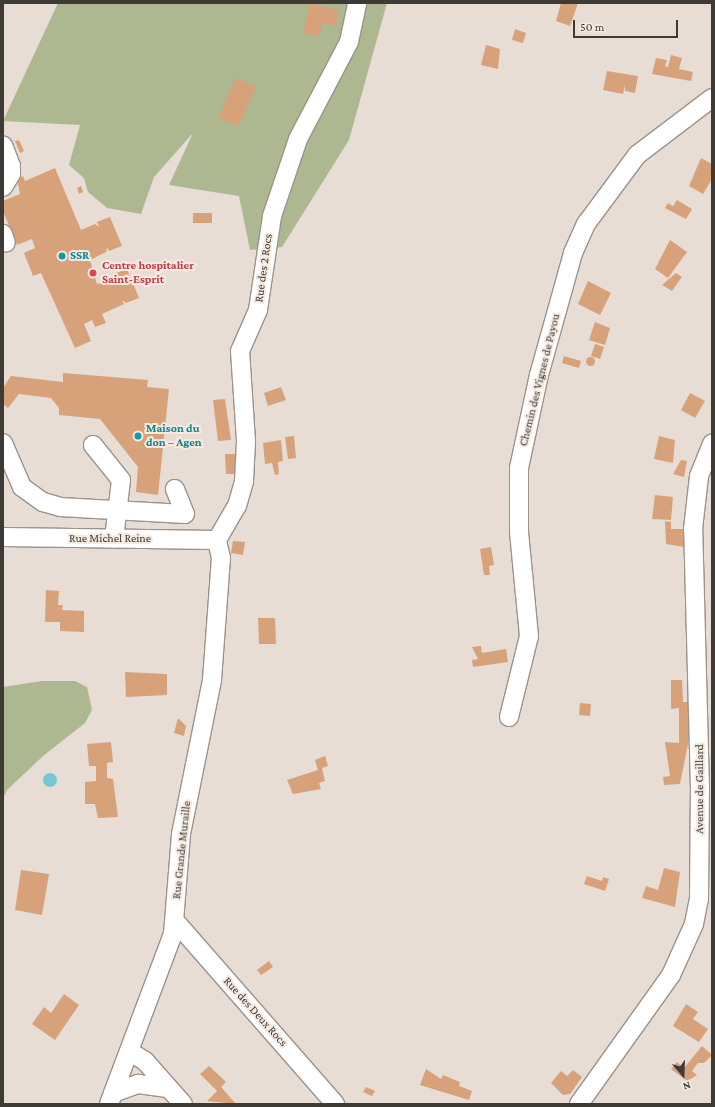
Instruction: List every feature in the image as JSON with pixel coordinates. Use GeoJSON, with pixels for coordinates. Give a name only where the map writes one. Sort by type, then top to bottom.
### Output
{"type":"FeatureCollection","features":[{"type":"Feature","properties":{"kind":"street","name":"Rue des 2 Rocs"},"geometry":{"type":"LineString","coordinates":[[217,540],[237,506],[244,481],[246,441],[240,351],[258,310],[272,216],[298,139],[349,42],[357,3]]}},
{"type":"Feature","properties":{"kind":"street","name":"Chemin des Vignes de Payou"},"geometry":{"type":"LineString","coordinates":[[509,716],[529,636],[519,532],[519,468],[539,375],[573,253],[586,224],[637,155],[712,98]]}},
{"type":"Feature","properties":{"kind":"street"},"geometry":{"type":"LineString","coordinates":[[3,145],[12,166],[11,174],[3,187]]}},
{"type":"Feature","properties":{"kind":"street"},"geometry":{"type":"LineString","coordinates":[[4,443],[16,476],[32,496],[60,507],[119,509],[185,514],[175,489]]}},
{"type":"Feature","properties":{"kind":"street","name":"Avenue de Gaillard"},"geometry":{"type":"LineString","coordinates":[[579,1104],[672,975],[687,943],[698,905],[700,789],[693,529],[700,476],[712,443]]}},
{"type":"Feature","properties":{"kind":"street"},"geometry":{"type":"LineString","coordinates":[[93,445],[121,480],[119,509],[114,539]]}},
{"type":"Feature","properties":{"kind":"street","name":"Rue Michel Reine"},"geometry":{"type":"LineString","coordinates":[[3,537],[114,539],[210,537],[217,540]]}},
{"type":"Feature","properties":{"kind":"street","name":"Rue Grande Muraille"},"geometry":{"type":"LineString","coordinates":[[111,1098],[160,974],[175,921],[181,834],[212,680],[221,558],[217,540]]}},
{"type":"Feature","properties":{"kind":"street","name":"Rue des Deux Rocs"},"geometry":{"type":"LineString","coordinates":[[175,921],[335,1104]]}},
{"type":"Feature","properties":{"kind":"street"},"geometry":{"type":"LineString","coordinates":[[129,1051],[145,1061],[184,1104]]}},
{"type":"Feature","properties":{"kind":"street"},"geometry":{"type":"LineString","coordinates":[[111,1098],[138,1084],[168,1088]]}},
{"type":"Feature","properties":{"kind":"green space"},"geometry":{"type":"Polygon","coordinates":[[[58,3],[387,3],[349,140],[282,247],[250,250],[239,196],[169,185],[193,133],[154,177],[141,214],[107,208],[88,192],[84,178],[69,165],[80,125],[3,121],[58,3]]]}},
{"type":"Feature","properties":{"kind":"green space"},"geometry":{"type":"Polygon","coordinates":[[[42,681],[75,681],[87,687],[92,710],[85,723],[43,756],[7,790],[3,799],[3,687],[42,681]]]}},
{"type":"Feature","properties":{"kind":"water"},"geometry":{"type":"Polygon","coordinates":[[[47,773],[53,773],[57,777],[57,783],[53,787],[47,787],[43,783],[43,777],[47,773]]]}},
{"type":"Feature","properties":{"kind":"building"},"geometry":{"type":"Polygon","coordinates":[[[310,3],[339,10],[335,26],[323,23],[319,37],[303,33],[310,3]]]}},
{"type":"Feature","properties":{"kind":"building"},"geometry":{"type":"Polygon","coordinates":[[[561,3],[578,3],[570,26],[556,21],[561,3]]]}},
{"type":"Feature","properties":{"kind":"building"},"geometry":{"type":"Polygon","coordinates":[[[515,29],[526,33],[523,43],[512,40],[515,29]]]}},
{"type":"Feature","properties":{"kind":"building"},"geometry":{"type":"Polygon","coordinates":[[[486,45],[500,49],[498,69],[481,65],[486,45]]]}},
{"type":"Feature","properties":{"kind":"building"},"geometry":{"type":"Polygon","coordinates":[[[671,55],[682,58],[679,69],[693,72],[691,81],[652,74],[656,58],[667,60],[665,66],[668,67],[671,55]]]}},
{"type":"Feature","properties":{"kind":"building"},"geometry":{"type":"Polygon","coordinates":[[[607,71],[638,76],[635,93],[625,91],[625,85],[623,94],[603,90],[607,71]]]}},
{"type":"Feature","properties":{"kind":"building"},"geometry":{"type":"Polygon","coordinates":[[[236,78],[256,87],[238,126],[218,118],[236,78]]]}},
{"type":"Feature","properties":{"kind":"building"},"geometry":{"type":"Polygon","coordinates":[[[19,140],[24,151],[20,153],[15,141],[19,140]]]}},
{"type":"Feature","properties":{"kind":"building"},"geometry":{"type":"Polygon","coordinates":[[[701,158],[712,164],[712,179],[703,194],[689,186],[701,158]]]}},
{"type":"Feature","properties":{"kind":"building","name":"SSR"},"geometry":{"type":"Polygon","coordinates":[[[55,168],[81,230],[95,224],[99,227],[97,222],[110,217],[122,246],[109,251],[107,247],[106,252],[90,260],[97,284],[116,279],[114,274],[127,269],[139,298],[126,303],[122,300],[124,304],[102,314],[106,323],[95,327],[92,320],[84,324],[91,341],[75,348],[41,273],[33,276],[24,253],[35,248],[32,239],[17,245],[3,211],[3,201],[20,194],[17,179],[23,176],[25,181],[55,168]]]}},
{"type":"Feature","properties":{"kind":"building"},"geometry":{"type":"Polygon","coordinates":[[[81,186],[83,192],[79,194],[77,188],[81,186]]]}},
{"type":"Feature","properties":{"kind":"building"},"geometry":{"type":"Polygon","coordinates":[[[677,200],[692,209],[686,219],[665,208],[668,203],[673,206],[677,200]]]}},
{"type":"Feature","properties":{"kind":"building"},"geometry":{"type":"Polygon","coordinates":[[[193,213],[212,213],[212,223],[193,223],[193,213]]]}},
{"type":"Feature","properties":{"kind":"building"},"geometry":{"type":"Polygon","coordinates":[[[670,240],[687,252],[668,278],[655,269],[670,240]]]}},
{"type":"Feature","properties":{"kind":"building"},"geometry":{"type":"Polygon","coordinates":[[[676,273],[682,277],[672,291],[662,285],[676,273]]]}},
{"type":"Feature","properties":{"kind":"building"},"geometry":{"type":"Polygon","coordinates":[[[588,281],[611,293],[600,315],[578,304],[588,281]]]}},
{"type":"Feature","properties":{"kind":"building"},"geometry":{"type":"Polygon","coordinates":[[[595,322],[610,328],[605,345],[589,340],[595,322]]]}},
{"type":"Feature","properties":{"kind":"building"},"geometry":{"type":"Polygon","coordinates":[[[595,344],[604,347],[600,359],[591,356],[595,344]]]}},
{"type":"Feature","properties":{"kind":"building"},"geometry":{"type":"Polygon","coordinates":[[[564,356],[581,361],[579,368],[562,363],[564,356]]]}},
{"type":"Feature","properties":{"kind":"building"},"geometry":{"type":"Polygon","coordinates":[[[588,357],[592,357],[594,361],[592,365],[588,365],[586,363],[586,359],[588,357]]]}},
{"type":"Feature","properties":{"kind":"building","name":"Maison du don – Agen"},"geometry":{"type":"Polygon","coordinates":[[[63,373],[148,380],[147,387],[169,389],[158,495],[136,492],[138,467],[100,419],[59,415],[59,408],[51,398],[19,394],[8,408],[3,404],[3,388],[11,376],[63,382],[63,373]]]}},
{"type":"Feature","properties":{"kind":"building"},"geometry":{"type":"Polygon","coordinates":[[[281,387],[286,400],[268,406],[264,393],[281,387]]]}},
{"type":"Feature","properties":{"kind":"building"},"geometry":{"type":"Polygon","coordinates":[[[690,393],[705,401],[695,418],[681,410],[690,393]]]}},
{"type":"Feature","properties":{"kind":"building"},"geometry":{"type":"Polygon","coordinates":[[[225,399],[231,440],[218,441],[213,400],[225,399]]]}},
{"type":"Feature","properties":{"kind":"building"},"geometry":{"type":"Polygon","coordinates":[[[294,436],[296,458],[288,459],[285,437],[294,436]]]}},
{"type":"Feature","properties":{"kind":"building"},"geometry":{"type":"Polygon","coordinates":[[[659,436],[675,440],[673,463],[654,459],[659,436]]]}},
{"type":"Feature","properties":{"kind":"building"},"geometry":{"type":"Polygon","coordinates":[[[281,440],[283,461],[278,462],[279,474],[275,475],[272,463],[265,464],[263,443],[281,440]]]}},
{"type":"Feature","properties":{"kind":"building"},"geometry":{"type":"Polygon","coordinates":[[[225,454],[237,454],[237,474],[226,474],[225,454]]]}},
{"type":"Feature","properties":{"kind":"building"},"geometry":{"type":"Polygon","coordinates":[[[681,460],[687,461],[684,477],[673,474],[681,460]]]}},
{"type":"Feature","properties":{"kind":"building"},"geometry":{"type":"Polygon","coordinates":[[[655,495],[673,497],[671,520],[652,519],[655,495]]]}},
{"type":"Feature","properties":{"kind":"building"},"geometry":{"type":"Polygon","coordinates":[[[665,521],[671,522],[671,529],[684,529],[684,547],[666,544],[665,521]]]}},
{"type":"Feature","properties":{"kind":"building"},"geometry":{"type":"Polygon","coordinates":[[[233,541],[245,542],[243,555],[231,553],[233,541]]]}},
{"type":"Feature","properties":{"kind":"building"},"geometry":{"type":"Polygon","coordinates":[[[491,547],[494,565],[489,566],[490,575],[484,575],[480,549],[491,547]]]}},
{"type":"Feature","properties":{"kind":"building"},"geometry":{"type":"Polygon","coordinates":[[[46,590],[59,591],[58,605],[63,605],[62,610],[84,611],[84,632],[60,631],[60,622],[45,622],[46,590]]]}},
{"type":"Feature","properties":{"kind":"building"},"geometry":{"type":"Polygon","coordinates":[[[258,618],[275,618],[276,644],[259,644],[258,618]]]}},
{"type":"Feature","properties":{"kind":"building"},"geometry":{"type":"Polygon","coordinates":[[[481,646],[482,653],[506,649],[508,662],[473,667],[472,660],[478,659],[472,647],[481,646]]]}},
{"type":"Feature","properties":{"kind":"building"},"geometry":{"type":"Polygon","coordinates":[[[125,672],[167,674],[167,695],[126,697],[125,672]]]}},
{"type":"Feature","properties":{"kind":"building"},"geometry":{"type":"Polygon","coordinates":[[[671,680],[682,680],[683,702],[688,702],[688,744],[680,784],[664,785],[663,777],[670,776],[665,742],[679,743],[679,708],[671,709],[671,680]]]}},
{"type":"Feature","properties":{"kind":"building"},"geometry":{"type":"Polygon","coordinates":[[[580,703],[591,704],[590,716],[579,715],[580,703]]]}},
{"type":"Feature","properties":{"kind":"building"},"geometry":{"type":"Polygon","coordinates":[[[178,718],[186,726],[184,736],[174,733],[178,718]]]}},
{"type":"Feature","properties":{"kind":"building"},"geometry":{"type":"Polygon","coordinates":[[[111,742],[113,762],[107,763],[107,778],[113,779],[118,817],[98,818],[95,804],[85,804],[85,782],[96,781],[96,766],[89,766],[87,744],[111,742]]]}},
{"type":"Feature","properties":{"kind":"building"},"geometry":{"type":"Polygon","coordinates":[[[325,756],[328,766],[322,768],[325,781],[319,783],[321,789],[293,794],[287,780],[318,770],[315,760],[325,756]]]}},
{"type":"Feature","properties":{"kind":"building"},"geometry":{"type":"Polygon","coordinates":[[[664,868],[680,872],[675,907],[642,898],[646,886],[658,890],[664,868]]]}},
{"type":"Feature","properties":{"kind":"building"},"geometry":{"type":"Polygon","coordinates":[[[21,870],[49,874],[42,915],[15,910],[21,870]]]}},
{"type":"Feature","properties":{"kind":"building"},"geometry":{"type":"Polygon","coordinates":[[[587,876],[602,881],[603,877],[609,879],[605,891],[584,884],[587,876]]]}},
{"type":"Feature","properties":{"kind":"building"},"geometry":{"type":"Polygon","coordinates":[[[269,961],[273,967],[261,975],[257,970],[269,961]]]}},
{"type":"Feature","properties":{"kind":"building"},"geometry":{"type":"Polygon","coordinates":[[[64,994],[79,1005],[55,1040],[32,1024],[44,1007],[51,1013],[64,994]]]}},
{"type":"Feature","properties":{"kind":"building"},"geometry":{"type":"Polygon","coordinates":[[[686,1004],[698,1012],[693,1019],[708,1029],[699,1042],[673,1026],[686,1004]]]}},
{"type":"Feature","properties":{"kind":"building"},"geometry":{"type":"Polygon","coordinates":[[[702,1046],[712,1055],[704,1063],[698,1063],[692,1071],[697,1075],[687,1081],[671,1069],[677,1062],[684,1068],[702,1046]]]}},
{"type":"Feature","properties":{"kind":"building"},"geometry":{"type":"Polygon","coordinates":[[[209,1066],[226,1082],[221,1087],[236,1104],[207,1101],[217,1091],[200,1074],[209,1066]]]}},
{"type":"Feature","properties":{"kind":"building"},"geometry":{"type":"Polygon","coordinates":[[[426,1069],[441,1079],[443,1075],[460,1082],[459,1086],[472,1091],[469,1100],[420,1085],[426,1069]]]}},
{"type":"Feature","properties":{"kind":"building"},"geometry":{"type":"Polygon","coordinates":[[[573,1070],[582,1077],[570,1094],[563,1095],[551,1083],[561,1071],[567,1076],[573,1070]]]}},
{"type":"Feature","properties":{"kind":"building"},"geometry":{"type":"Polygon","coordinates":[[[366,1087],[375,1091],[372,1096],[363,1092],[366,1087]]]}},
{"type":"Feature","properties":{"kind":"place","name":"SSR"},"geometry":{"type":"Point","coordinates":[62,256]}},
{"type":"Feature","properties":{"kind":"place","name":"Centre hospitalier Saint-Esprit"},"geometry":{"type":"Point","coordinates":[93,273]}},
{"type":"Feature","properties":{"kind":"place","name":"Maison du don – Agen"},"geometry":{"type":"Point","coordinates":[138,436]}}]}
